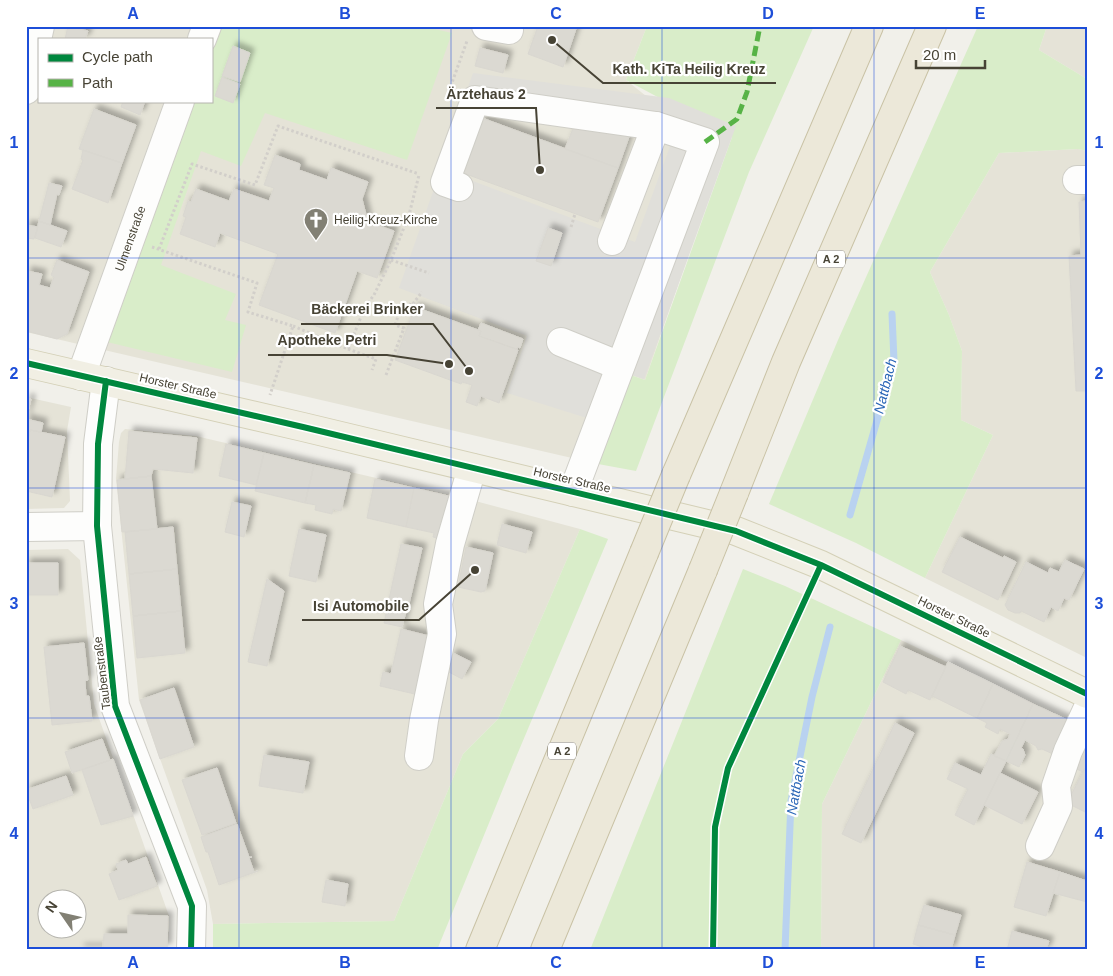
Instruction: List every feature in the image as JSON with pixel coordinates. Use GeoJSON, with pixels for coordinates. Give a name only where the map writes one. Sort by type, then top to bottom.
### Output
{"type":"FeatureCollection","features":[{"type":"Feature","properties":{"kind":"highway","name":"A 2"},"geometry":{"type":"LineString","coordinates":[[480,950],[676,475],[869,26]]}},
{"type":"Feature","properties":{"kind":"highway","name":"A 2"},"geometry":{"type":"LineString","coordinates":[[545,950],[703,570],[786,362],[932,26]]}},
{"type":"Feature","properties":{"kind":"main road","name":"Horster Straße"},"geometry":{"type":"LineString","coordinates":[[26,363],[263,417],[736,531],[830,569],[1087,694]]}},
{"type":"Feature","properties":{"kind":"street"},"geometry":{"type":"LineString","coordinates":[[26,90],[40,26]]}},
{"type":"Feature","properties":{"kind":"street"},"geometry":{"type":"LineString","coordinates":[[202,38],[207,26]]}},
{"type":"Feature","properties":{"kind":"street"},"geometry":{"type":"LineString","coordinates":[[460,187],[445,182],[475,100],[656,126],[705,142],[573,492]]}},
{"type":"Feature","properties":{"kind":"street","name":"Ulmenstraße"},"geometry":{"type":"LineString","coordinates":[[94,378],[130,239],[180,102]]}},
{"type":"Feature","properties":{"kind":"street"},"geometry":{"type":"LineString","coordinates":[[612,241],[656,126]]}},
{"type":"Feature","properties":{"kind":"street"},"geometry":{"type":"LineString","coordinates":[[561,342],[620,366]]}},
{"type":"Feature","properties":{"kind":"street","name":"Taubenstraße"},"geometry":{"type":"LineString","coordinates":[[94,378],[98,444],[97,526],[115,706],[192,906],[191,950]]}},
{"type":"Feature","properties":{"kind":"street"},"geometry":{"type":"LineString","coordinates":[[419,756],[424,720],[442,634],[438,604],[450,544],[472,468]]}},
{"type":"Feature","properties":{"kind":"street"},"geometry":{"type":"LineString","coordinates":[[26,527],[97,526]]}},
{"type":"Feature","properties":{"kind":"street"},"geometry":{"type":"LineString","coordinates":[[1040,846],[1058,806],[1056,786],[1068,751],[1087,710]]}},
{"type":"Feature","properties":{"kind":"path"},"geometry":{"type":"LineString","coordinates":[[449,91],[488,30]]}},
{"type":"Feature","properties":{"kind":"path"},"geometry":{"type":"LineString","coordinates":[[159,249],[192,164],[255,186],[278,126],[419,174]]}},
{"type":"Feature","properties":{"kind":"path"},"geometry":{"type":"LineString","coordinates":[[348,349],[365,306],[374,295],[391,260],[409,215],[422,165]]}},
{"type":"Feature","properties":{"kind":"path"},"geometry":{"type":"LineString","coordinates":[[571,227],[575,214]]}},
{"type":"Feature","properties":{"kind":"path"},"geometry":{"type":"LineString","coordinates":[[130,239],[257,283],[248,312],[293,326],[376,359],[372,370]]}},
{"type":"Feature","properties":{"kind":"path"},"geometry":{"type":"LineString","coordinates":[[391,260],[429,273]]}},
{"type":"Feature","properties":{"kind":"path"},"geometry":{"type":"LineString","coordinates":[[386,375],[404,328],[395,325],[403,302],[412,305],[422,292]]}},
{"type":"Feature","properties":{"kind":"path"},"geometry":{"type":"LineString","coordinates":[[263,417],[293,326]]}},
{"type":"Feature","properties":{"kind":"shaded area"},"geometry":{"type":"Polygon","coordinates":[[[26,26],[647,26],[626,80],[666,112],[729,138],[645,380],[628,374],[598,464],[26,332],[26,26]]]}},
{"type":"Feature","properties":{"kind":"shaded area"},"geometry":{"type":"Polygon","coordinates":[[[1047,26],[1087,26],[1087,79],[1039,50],[1047,26]]]}},
{"type":"Feature","properties":{"kind":"shaded area"},"geometry":{"type":"Polygon","coordinates":[[[473,73],[669,98],[736,126],[644,379],[610,368],[590,419],[507,393],[527,336],[399,288],[441,169],[635,242],[672,141],[467,90],[473,73]]]}},
{"type":"Feature","properties":{"kind":"shaded area"},"geometry":{"type":"Polygon","coordinates":[[[1078,149],[1087,151],[1087,658],[925,578],[993,435],[961,420],[962,351],[930,272],[999,153],[1078,149]]]}},
{"type":"Feature","properties":{"kind":"shaded area"},"geometry":{"type":"Polygon","coordinates":[[[26,397],[71,407],[67,431],[70,501],[64,508],[26,509],[26,397]]]}},
{"type":"Feature","properties":{"kind":"shaded area"},"geometry":{"type":"Polygon","coordinates":[[[125,429],[196,436],[479,502],[580,529],[498,719],[463,754],[394,921],[213,924],[207,890],[139,700],[116,479],[119,442],[121,433],[125,429]]]}},
{"type":"Feature","properties":{"kind":"shaded area"},"geometry":{"type":"Polygon","coordinates":[[[68,549],[80,560],[94,704],[169,916],[168,950],[26,950],[26,550],[68,549]]]}},
{"type":"Feature","properties":{"kind":"shaded area"},"geometry":{"type":"Polygon","coordinates":[[[901,640],[1087,729],[1087,950],[821,950],[822,804],[901,640]]]}},
{"type":"Feature","properties":{"kind":"green space"},"geometry":{"type":"Polygon","coordinates":[[[221,26],[421,26],[452,33],[407,160],[265,113],[241,166],[201,151],[161,265],[236,294],[225,320],[246,325],[232,372],[107,342],[194,102],[212,102],[212,51],[221,26]]]}},
{"type":"Feature","properties":{"kind":"green space"},"geometry":{"type":"Polygon","coordinates":[[[647,26],[814,26],[749,172],[636,471],[598,464],[628,374],[645,380],[732,137],[626,80],[647,26]]]}},
{"type":"Feature","properties":{"kind":"green space"},"geometry":{"type":"Polygon","coordinates":[[[978,26],[1047,26],[1039,50],[1087,79],[1087,151],[1078,149],[999,153],[930,272],[962,351],[961,420],[993,435],[925,578],[856,543],[769,504],[838,340],[978,26]]]}},
{"type":"Feature","properties":{"kind":"green space"},"geometry":{"type":"Polygon","coordinates":[[[580,529],[608,539],[437,950],[213,950],[213,924],[394,921],[463,754],[498,719],[580,529]]]}},
{"type":"Feature","properties":{"kind":"green space"},"geometry":{"type":"Polygon","coordinates":[[[743,569],[785,586],[901,640],[822,804],[821,950],[590,950],[743,569]]]}},
{"type":"Feature","properties":{"kind":"building"},"geometry":{"type":"Polygon","coordinates":[[[68,26],[88,31],[85,38],[65,38],[68,26]]]}},
{"type":"Feature","properties":{"kind":"building"},"geometry":{"type":"Polygon","coordinates":[[[538,26],[577,26],[563,67],[528,54],[538,26]]]}},
{"type":"Feature","properties":{"kind":"building"},"geometry":{"type":"Polygon","coordinates":[[[233,46],[250,53],[240,82],[222,76],[233,46]]]}},
{"type":"Feature","properties":{"kind":"building"},"geometry":{"type":"Polygon","coordinates":[[[480,48],[508,55],[503,73],[475,66],[480,48]]]}},
{"type":"Feature","properties":{"kind":"building"},"geometry":{"type":"Polygon","coordinates":[[[222,77],[240,84],[233,103],[215,96],[222,77]]]}},
{"type":"Feature","properties":{"kind":"building"},"geometry":{"type":"Polygon","coordinates":[[[123,102],[145,102],[140,115],[121,107],[123,102]]]}},
{"type":"Feature","properties":{"kind":"building"},"geometry":{"type":"Polygon","coordinates":[[[94,109],[136,125],[122,163],[79,149],[94,109]]]}},
{"type":"Feature","properties":{"kind":"building"},"geometry":{"type":"Polygon","coordinates":[[[482,118],[618,168],[598,222],[463,173],[482,118]]]}},
{"type":"Feature","properties":{"kind":"building"},"geometry":{"type":"Polygon","coordinates":[[[577,118],[629,137],[618,168],[565,149],[577,118]]]}},
{"type":"Feature","properties":{"kind":"building"},"geometry":{"type":"Polygon","coordinates":[[[83,150],[122,163],[108,203],[72,189],[83,160],[81,159],[83,150]]]}},
{"type":"Feature","properties":{"kind":"building","name":"Heilig-Kreuz-Kirche"},"geometry":{"type":"Polygon","coordinates":[[[275,155],[300,164],[299,170],[327,180],[331,168],[368,182],[362,199],[368,222],[394,231],[377,278],[357,271],[335,333],[259,305],[278,254],[220,233],[215,247],[180,234],[186,217],[183,216],[188,201],[191,202],[196,189],[229,201],[234,189],[269,201],[274,188],[264,185],[275,155]]]}},
{"type":"Feature","properties":{"kind":"building"},"geometry":{"type":"Polygon","coordinates":[[[49,183],[62,186],[59,195],[57,194],[50,225],[39,221],[49,183]]]}},
{"type":"Feature","properties":{"kind":"building"},"geometry":{"type":"Polygon","coordinates":[[[1087,201],[1087,391],[1076,391],[1069,256],[1081,255],[1079,202],[1087,201]]]}},
{"type":"Feature","properties":{"kind":"building"},"geometry":{"type":"Polygon","coordinates":[[[39,221],[67,231],[61,247],[35,238],[39,221]]]}},
{"type":"Feature","properties":{"kind":"building"},"geometry":{"type":"Polygon","coordinates":[[[26,225],[38,227],[34,239],[26,238],[26,225]]]}},
{"type":"Feature","properties":{"kind":"building"},"geometry":{"type":"Polygon","coordinates":[[[548,228],[562,233],[551,266],[536,261],[548,228]]]}},
{"type":"Feature","properties":{"kind":"building"},"geometry":{"type":"Polygon","coordinates":[[[57,260],[89,272],[67,334],[57,339],[26,331],[27,271],[42,274],[39,285],[50,288],[54,277],[51,275],[57,260]]]}},
{"type":"Feature","properties":{"kind":"building"},"geometry":{"type":"Polygon","coordinates":[[[415,307],[481,331],[479,336],[518,350],[499,403],[481,396],[477,406],[466,402],[472,385],[462,382],[461,384],[395,360],[415,307]]]}},
{"type":"Feature","properties":{"kind":"building"},"geometry":{"type":"Polygon","coordinates":[[[481,323],[523,339],[520,348],[518,347],[517,349],[479,336],[481,331],[478,330],[481,323]]]}},
{"type":"Feature","properties":{"kind":"building"},"geometry":{"type":"Polygon","coordinates":[[[26,398],[31,399],[26,419],[26,398]]]}},
{"type":"Feature","properties":{"kind":"building"},"geometry":{"type":"Polygon","coordinates":[[[26,419],[43,423],[41,432],[30,430],[26,447],[26,419]]]}},
{"type":"Feature","properties":{"kind":"building"},"geometry":{"type":"Polygon","coordinates":[[[30,430],[65,437],[52,497],[26,491],[26,447],[30,430]]]}},
{"type":"Feature","properties":{"kind":"building"},"geometry":{"type":"Polygon","coordinates":[[[129,431],[197,438],[193,473],[153,469],[151,476],[125,479],[129,431]]]}},
{"type":"Feature","properties":{"kind":"building"},"geometry":{"type":"Polygon","coordinates":[[[226,444],[264,453],[256,485],[219,476],[226,444]]]}},
{"type":"Feature","properties":{"kind":"building"},"geometry":{"type":"Polygon","coordinates":[[[264,453],[314,465],[305,503],[255,491],[264,453]]]}},
{"type":"Feature","properties":{"kind":"building"},"geometry":{"type":"Polygon","coordinates":[[[314,465],[350,473],[341,511],[333,509],[332,514],[315,510],[316,505],[305,503],[314,465]]]}},
{"type":"Feature","properties":{"kind":"building"},"geometry":{"type":"Polygon","coordinates":[[[151,476],[157,529],[122,532],[117,480],[151,476]]]}},
{"type":"Feature","properties":{"kind":"building"},"geometry":{"type":"Polygon","coordinates":[[[375,479],[414,488],[406,527],[367,518],[375,479]]]}},
{"type":"Feature","properties":{"kind":"building"},"geometry":{"type":"Polygon","coordinates":[[[414,488],[453,497],[443,540],[433,537],[434,533],[406,527],[414,488]]]}},
{"type":"Feature","properties":{"kind":"building"},"geometry":{"type":"Polygon","coordinates":[[[232,502],[251,506],[244,537],[225,532],[232,502]]]}},
{"type":"Feature","properties":{"kind":"building"},"geometry":{"type":"Polygon","coordinates":[[[502,524],[532,532],[526,553],[497,545],[502,524]]]}},
{"type":"Feature","properties":{"kind":"building"},"geometry":{"type":"Polygon","coordinates":[[[173,527],[177,569],[129,574],[125,532],[173,527]]]}},
{"type":"Feature","properties":{"kind":"building"},"geometry":{"type":"Polygon","coordinates":[[[299,529],[326,535],[316,582],[289,576],[299,529]]]}},
{"type":"Feature","properties":{"kind":"building"},"geometry":{"type":"Polygon","coordinates":[[[960,537],[1003,558],[1004,556],[1016,562],[998,600],[942,572],[960,537]]]}},
{"type":"Feature","properties":{"kind":"building"},"geometry":{"type":"Polygon","coordinates":[[[401,544],[422,548],[408,608],[388,604],[401,544]]]}},
{"type":"Feature","properties":{"kind":"building"},"geometry":{"type":"Polygon","coordinates":[[[466,547],[493,553],[485,591],[481,592],[458,587],[466,547]]]}},
{"type":"Feature","properties":{"kind":"building"},"geometry":{"type":"Polygon","coordinates":[[[1065,560],[1084,569],[1069,600],[1064,598],[1058,611],[1051,607],[1044,622],[1021,611],[1020,613],[1015,613],[1008,610],[1005,605],[1026,562],[1048,573],[1050,568],[1059,572],[1065,560]]]}},
{"type":"Feature","properties":{"kind":"building"},"geometry":{"type":"Polygon","coordinates":[[[26,563],[58,563],[58,595],[26,595],[26,563]]]}},
{"type":"Feature","properties":{"kind":"building"},"geometry":{"type":"Polygon","coordinates":[[[177,569],[181,611],[133,616],[129,574],[177,569]]]}},
{"type":"Feature","properties":{"kind":"building"},"geometry":{"type":"Polygon","coordinates":[[[267,579],[284,591],[267,666],[248,662],[267,579]]]}},
{"type":"Feature","properties":{"kind":"building"},"geometry":{"type":"Polygon","coordinates":[[[388,604],[407,608],[402,627],[384,623],[388,604]]]}},
{"type":"Feature","properties":{"kind":"building"},"geometry":{"type":"Polygon","coordinates":[[[181,611],[185,653],[137,658],[133,616],[181,611]]]}},
{"type":"Feature","properties":{"kind":"building"},"geometry":{"type":"Polygon","coordinates":[[[401,629],[433,637],[419,695],[380,686],[383,672],[391,674],[401,629]]]}},
{"type":"Feature","properties":{"kind":"building"},"geometry":{"type":"Polygon","coordinates":[[[84,643],[88,680],[85,681],[86,696],[89,696],[92,721],[52,725],[44,647],[84,643]]]}},
{"type":"Feature","properties":{"kind":"building"},"geometry":{"type":"Polygon","coordinates":[[[900,646],[946,667],[930,700],[908,690],[906,694],[883,682],[900,646]]]}},
{"type":"Feature","properties":{"kind":"building"},"geometry":{"type":"Polygon","coordinates":[[[453,653],[471,662],[462,679],[445,670],[453,653]]]}},
{"type":"Feature","properties":{"kind":"building"},"geometry":{"type":"Polygon","coordinates":[[[948,662],[993,684],[977,718],[932,696],[948,662]]]}},
{"type":"Feature","properties":{"kind":"building"},"geometry":{"type":"Polygon","coordinates":[[[993,684],[1033,704],[1006,761],[994,756],[1002,741],[1008,739],[1010,734],[1000,729],[998,734],[985,727],[987,723],[977,718],[993,684]]]}},
{"type":"Feature","properties":{"kind":"building"},"geometry":{"type":"Polygon","coordinates":[[[174,688],[194,747],[160,759],[140,700],[174,688]]]}},
{"type":"Feature","properties":{"kind":"building"},"geometry":{"type":"Polygon","coordinates":[[[1033,704],[1074,723],[1057,756],[1042,749],[1038,750],[1036,746],[1025,740],[1021,748],[1025,755],[1019,767],[1006,761],[1033,704]]]}},
{"type":"Feature","properties":{"kind":"building"},"geometry":{"type":"Polygon","coordinates":[[[895,723],[914,733],[861,843],[842,834],[895,723]]]}},
{"type":"Feature","properties":{"kind":"building"},"geometry":{"type":"Polygon","coordinates":[[[1087,730],[1087,769],[1085,768],[1083,772],[1070,766],[1087,730]]]}},
{"type":"Feature","properties":{"kind":"building"},"geometry":{"type":"Polygon","coordinates":[[[102,739],[110,760],[72,773],[65,752],[102,739]]]}},
{"type":"Feature","properties":{"kind":"building"},"geometry":{"type":"Polygon","coordinates":[[[991,754],[1006,761],[974,825],[955,815],[968,789],[947,779],[955,763],[981,775],[991,754]]]}},
{"type":"Feature","properties":{"kind":"building"},"geometry":{"type":"Polygon","coordinates":[[[264,755],[309,762],[303,793],[259,786],[264,755]]]}},
{"type":"Feature","properties":{"kind":"building"},"geometry":{"type":"Polygon","coordinates":[[[113,759],[133,816],[101,825],[82,770],[113,759]]]}},
{"type":"Feature","properties":{"kind":"building"},"geometry":{"type":"Polygon","coordinates":[[[217,768],[236,823],[202,835],[182,780],[217,768]]]}},
{"type":"Feature","properties":{"kind":"building"},"geometry":{"type":"Polygon","coordinates":[[[1085,768],[1087,769],[1087,813],[1067,803],[1085,768]]]}},
{"type":"Feature","properties":{"kind":"building"},"geometry":{"type":"Polygon","coordinates":[[[1000,773],[1038,792],[1022,824],[984,805],[1000,773]]]}},
{"type":"Feature","properties":{"kind":"building"},"geometry":{"type":"Polygon","coordinates":[[[66,776],[73,795],[33,809],[26,790],[66,776]]]}},
{"type":"Feature","properties":{"kind":"building"},"geometry":{"type":"Polygon","coordinates":[[[237,824],[249,857],[252,857],[249,858],[254,872],[258,871],[219,885],[201,837],[237,824]]]}},
{"type":"Feature","properties":{"kind":"building"},"geometry":{"type":"Polygon","coordinates":[[[146,857],[157,886],[119,900],[109,874],[118,870],[116,864],[126,860],[128,864],[146,857]]]}},
{"type":"Feature","properties":{"kind":"building"},"geometry":{"type":"Polygon","coordinates":[[[1027,862],[1060,872],[1046,916],[1014,907],[1027,862]]]}},
{"type":"Feature","properties":{"kind":"building"},"geometry":{"type":"Polygon","coordinates":[[[1060,872],[1087,881],[1087,902],[1053,893],[1060,872]]]}},
{"type":"Feature","properties":{"kind":"building"},"geometry":{"type":"Polygon","coordinates":[[[326,880],[348,884],[345,906],[322,902],[326,880]]]}},
{"type":"Feature","properties":{"kind":"building"},"geometry":{"type":"Polygon","coordinates":[[[924,905],[961,915],[955,935],[918,925],[924,905]]]}},
{"type":"Feature","properties":{"kind":"building"},"geometry":{"type":"Polygon","coordinates":[[[128,915],[168,916],[167,948],[131,947],[131,950],[80,950],[80,948],[103,948],[104,934],[128,934],[128,915]]]}},
{"type":"Feature","properties":{"kind":"building"},"geometry":{"type":"Polygon","coordinates":[[[918,925],[955,935],[951,950],[932,950],[913,944],[918,925]]]}},
{"type":"Feature","properties":{"kind":"building"},"geometry":{"type":"Polygon","coordinates":[[[1012,931],[1049,941],[1046,950],[1007,950],[1012,931]]]}},
{"type":"Feature","properties":{"kind":"waterway","name":"Nattbach"},"geometry":{"type":"LineString","coordinates":[[850,515],[894,361],[892,314]]}},
{"type":"Feature","properties":{"kind":"waterway","name":"Nattbach"},"geometry":{"type":"LineString","coordinates":[[785,950],[791,801],[812,697],[830,627]]}},
{"type":"Feature","properties":{"kind":"marked path"},"geometry":{"type":"LineString","coordinates":[[705,142],[737,119],[747,92],[760,26]]}},
{"type":"Feature","properties":{"kind":"cycle path"},"geometry":{"type":"LineString","coordinates":[[26,363],[303,427],[736,531],[821,565],[1087,694]]}},
{"type":"Feature","properties":{"kind":"cycle path"},"geometry":{"type":"LineString","coordinates":[[106,381],[98,444],[97,526],[115,706],[192,906],[191,950]]}},
{"type":"Feature","properties":{"kind":"cycle path"},"geometry":{"type":"LineString","coordinates":[[713,950],[715,827],[728,768],[821,565]]}},
{"type":"Feature","properties":{"kind":"place","name":"Kath. KiTa Heilig Kreuz"},"geometry":{"type":"Point","coordinates":[552,40]}},
{"type":"Feature","properties":{"kind":"place","name":"Ärztehaus 2"},"geometry":{"type":"Point","coordinates":[540,170]}},
{"type":"Feature","properties":{"kind":"place","name":"Heilig-Kreuz-Kirche"},"geometry":{"type":"Point","coordinates":[316,241]}},
{"type":"Feature","properties":{"kind":"place","name":"Apotheke Petri"},"geometry":{"type":"Point","coordinates":[449,364]}},
{"type":"Feature","properties":{"kind":"place","name":"Bäckerei Brinker"},"geometry":{"type":"Point","coordinates":[469,371]}},
{"type":"Feature","properties":{"kind":"place","name":"Isi Automobile"},"geometry":{"type":"Point","coordinates":[475,570]}}]}
